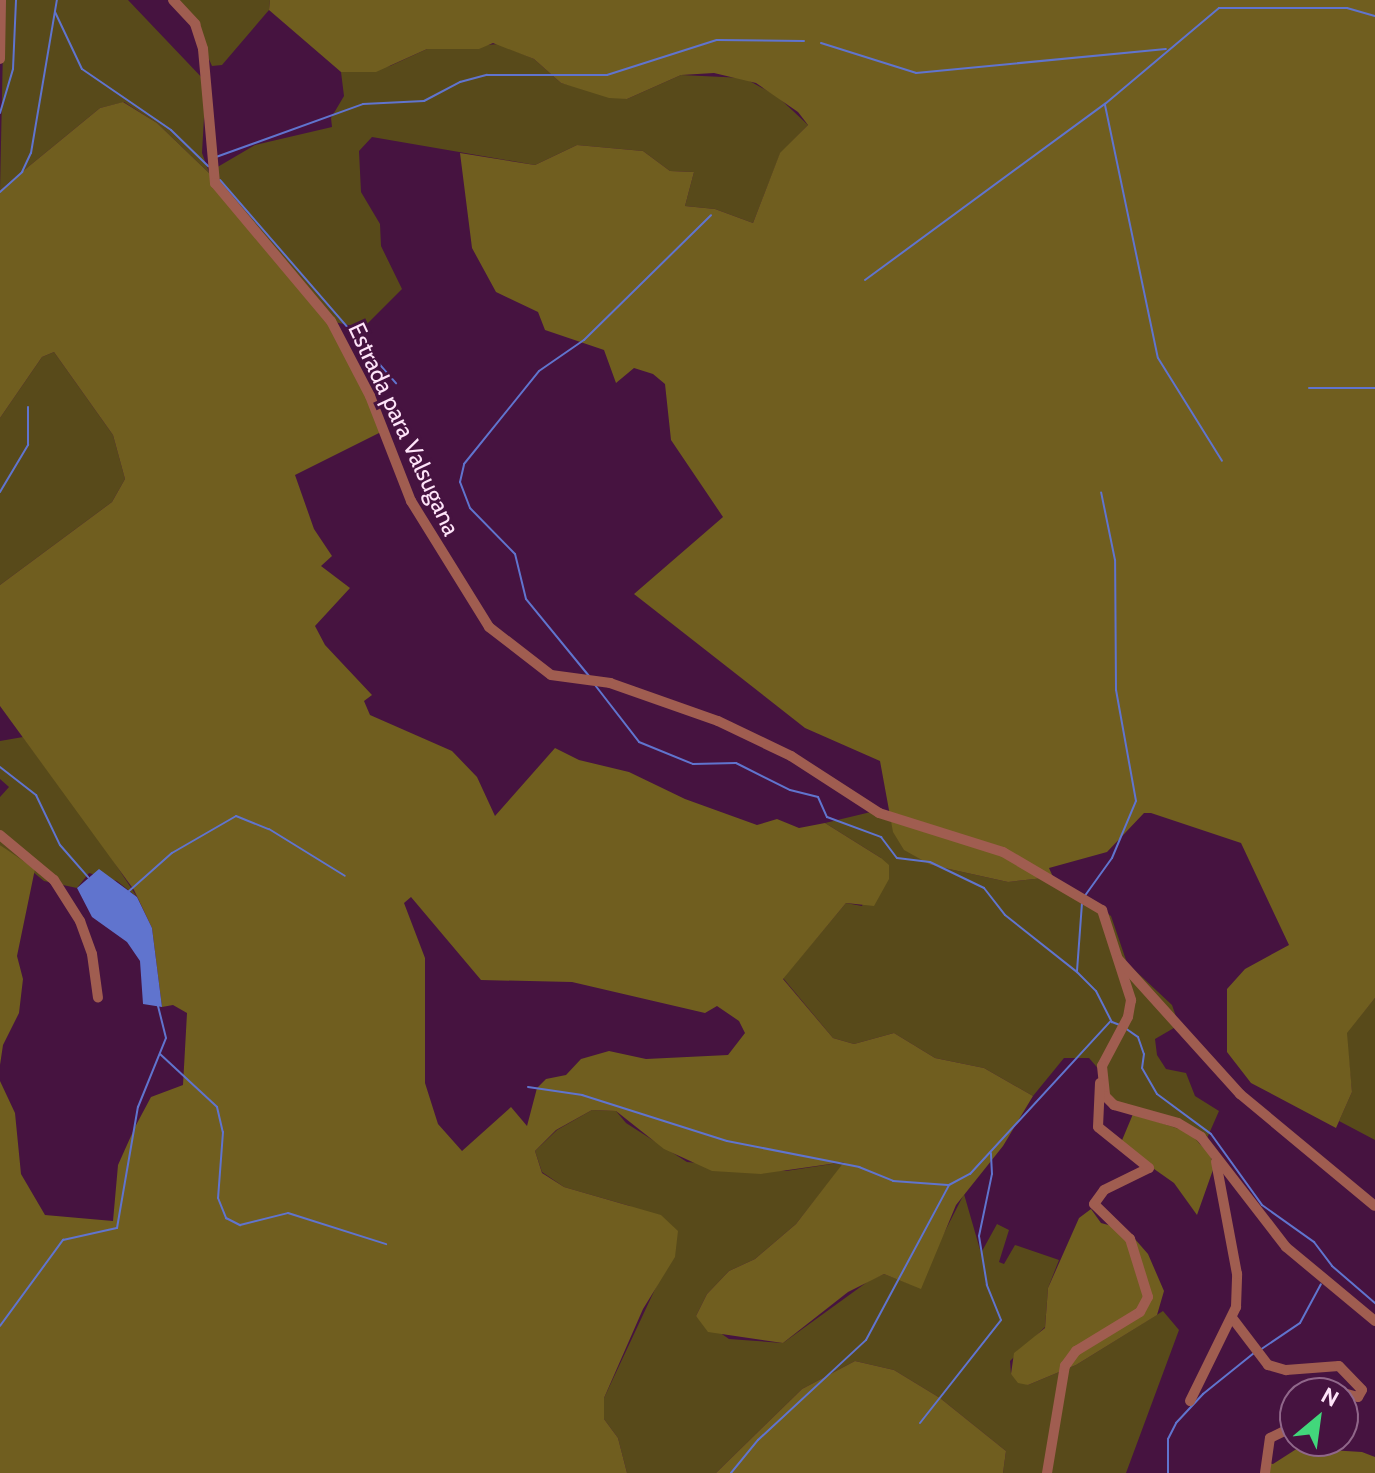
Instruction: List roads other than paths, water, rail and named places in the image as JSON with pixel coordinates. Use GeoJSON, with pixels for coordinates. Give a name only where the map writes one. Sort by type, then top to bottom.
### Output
{"type":"FeatureCollection","features":[{"type":"Feature","properties":{"kind":"street"},"geometry":{"type":"LineString","coordinates":[[0,59],[1,0]]}},
{"type":"Feature","properties":{"kind":"street","name":"Estrada para Valsugana"},"geometry":{"type":"LineString","coordinates":[[173,0],[195,24],[203,49],[215,183],[331,321],[370,396],[418,513],[489,627],[551,675],[610,683],[718,721],[791,756],[879,813],[970,841],[1034,868],[1105,913],[1113,953],[1130,994],[1130,1010],[1100,1077]]}},
{"type":"Feature","properties":{"kind":"street"},"geometry":{"type":"LineString","coordinates":[[0,835],[54,880],[80,921],[92,954],[98,998]]}},
{"type":"Feature","properties":{"kind":"street"},"geometry":{"type":"LineString","coordinates":[[1113,953],[1240,1094],[1375,1206]]}},
{"type":"Feature","properties":{"kind":"street"},"geometry":{"type":"LineString","coordinates":[[1100,1077],[1114,1105],[1187,1127],[1201,1137],[1286,1247],[1375,1321]]}},
{"type":"Feature","properties":{"kind":"street"},"geometry":{"type":"LineString","coordinates":[[1047,1473],[1065,1366],[1076,1351],[1140,1312],[1148,1297],[1130,1239],[1094,1204],[1104,1190],[1149,1168],[1098,1127],[1100,1077]]}},
{"type":"Feature","properties":{"kind":"street"},"geometry":{"type":"LineString","coordinates":[[1190,1401],[1233,1319],[1237,1274],[1216,1160]]}},
{"type":"Feature","properties":{"kind":"street"},"geometry":{"type":"LineString","coordinates":[[1233,1319],[1268,1365],[1286,1370],[1339,1366],[1350,1377]]}},
{"type":"Feature","properties":{"kind":"street"},"geometry":{"type":"LineString","coordinates":[[1265,1473],[1270,1438],[1279,1434]]}},
{"type":"Feature","properties":{"kind":"water"},"geometry":{"type":"Polygon","coordinates":[[[99,869],[137,897],[152,928],[162,1007],[143,1004],[140,961],[127,942],[92,917],[77,888],[99,869]]]}},
{"type":"Feature","properties":{"kind":"waterway"},"geometry":{"type":"LineString","coordinates":[[0,113],[13,69],[16,0]]}},
{"type":"Feature","properties":{"kind":"waterway"},"geometry":{"type":"LineString","coordinates":[[0,192],[22,172],[31,153],[57,0]]}},
{"type":"Feature","properties":{"kind":"waterway"},"geometry":{"type":"LineString","coordinates":[[865,280],[1105,104],[1219,8],[1347,8],[1375,16]]}},
{"type":"Feature","properties":{"kind":"waterway"},"geometry":{"type":"LineString","coordinates":[[55,12],[82,69],[171,130],[208,166]]}},
{"type":"Feature","properties":{"kind":"waterway"},"geometry":{"type":"LineString","coordinates":[[216,157],[363,104],[424,101],[460,82],[487,75],[607,75],[717,40],[804,41]]}},
{"type":"Feature","properties":{"kind":"waterway"},"geometry":{"type":"LineString","coordinates":[[821,43],[916,73],[1166,49]]}},
{"type":"Feature","properties":{"kind":"waterway"},"geometry":{"type":"LineString","coordinates":[[1105,105],[1158,358],[1222,461]]}},
{"type":"Feature","properties":{"kind":"waterway"},"geometry":{"type":"LineString","coordinates":[[220,180],[396,383]]}},
{"type":"Feature","properties":{"kind":"waterway"},"geometry":{"type":"LineString","coordinates":[[589,676],[526,599],[515,554],[470,508],[460,482],[464,464],[539,371],[584,340],[711,215]]}},
{"type":"Feature","properties":{"kind":"waterway"},"geometry":{"type":"LineString","coordinates":[[1309,388],[1375,388]]}},
{"type":"Feature","properties":{"kind":"waterway"},"geometry":{"type":"LineString","coordinates":[[0,492],[28,445],[28,407]]}},
{"type":"Feature","properties":{"kind":"waterway"},"geometry":{"type":"LineString","coordinates":[[1084,897],[1112,858],[1136,801],[1116,690],[1115,560],[1101,492]]}},
{"type":"Feature","properties":{"kind":"waterway"},"geometry":{"type":"LineString","coordinates":[[595,685],[639,742],[693,764],[736,763],[790,790],[818,797],[827,817],[881,837],[897,858],[930,862],[984,888],[1005,915],[1077,972],[1096,991],[1112,1022],[1120,1025]]}},
{"type":"Feature","properties":{"kind":"waterway"},"geometry":{"type":"LineString","coordinates":[[0,767],[36,795],[60,845],[88,877]]}},
{"type":"Feature","properties":{"kind":"waterway"},"geometry":{"type":"LineString","coordinates":[[128,892],[172,853],[236,816],[269,829],[345,876]]}},
{"type":"Feature","properties":{"kind":"waterway"},"geometry":{"type":"LineString","coordinates":[[1077,971],[1082,903]]}},
{"type":"Feature","properties":{"kind":"waterway"},"geometry":{"type":"LineString","coordinates":[[0,1326],[63,1240],[117,1228],[138,1107],[166,1038],[158,1005]]}},
{"type":"Feature","properties":{"kind":"waterway"},"geometry":{"type":"LineString","coordinates":[[731,1473],[758,1440],[866,1340],[949,1185],[970,1174],[1110,1022]]}},
{"type":"Feature","properties":{"kind":"waterway"},"geometry":{"type":"LineString","coordinates":[[1125,1028],[1138,1037],[1144,1054],[1142,1068],[1157,1094],[1211,1134],[1262,1205],[1314,1242],[1332,1266],[1375,1303]]}},
{"type":"Feature","properties":{"kind":"waterway"},"geometry":{"type":"LineString","coordinates":[[160,1054],[217,1107],[223,1132],[218,1198],[226,1218],[240,1225],[288,1213],[386,1244]]}},
{"type":"Feature","properties":{"kind":"waterway"},"geometry":{"type":"LineString","coordinates":[[528,1087],[582,1095],[727,1141],[859,1167],[893,1181],[948,1185]]}},
{"type":"Feature","properties":{"kind":"waterway"},"geometry":{"type":"LineString","coordinates":[[920,1423],[1001,1320],[987,1285],[979,1236],[992,1174],[991,1153]]}},
{"type":"Feature","properties":{"kind":"waterway"},"geometry":{"type":"LineString","coordinates":[[1260,1350],[1300,1323],[1321,1284]]}},
{"type":"Feature","properties":{"kind":"waterway"},"geometry":{"type":"LineString","coordinates":[[1168,1473],[1168,1439],[1176,1423],[1203,1394],[1254,1353]]}}]}
